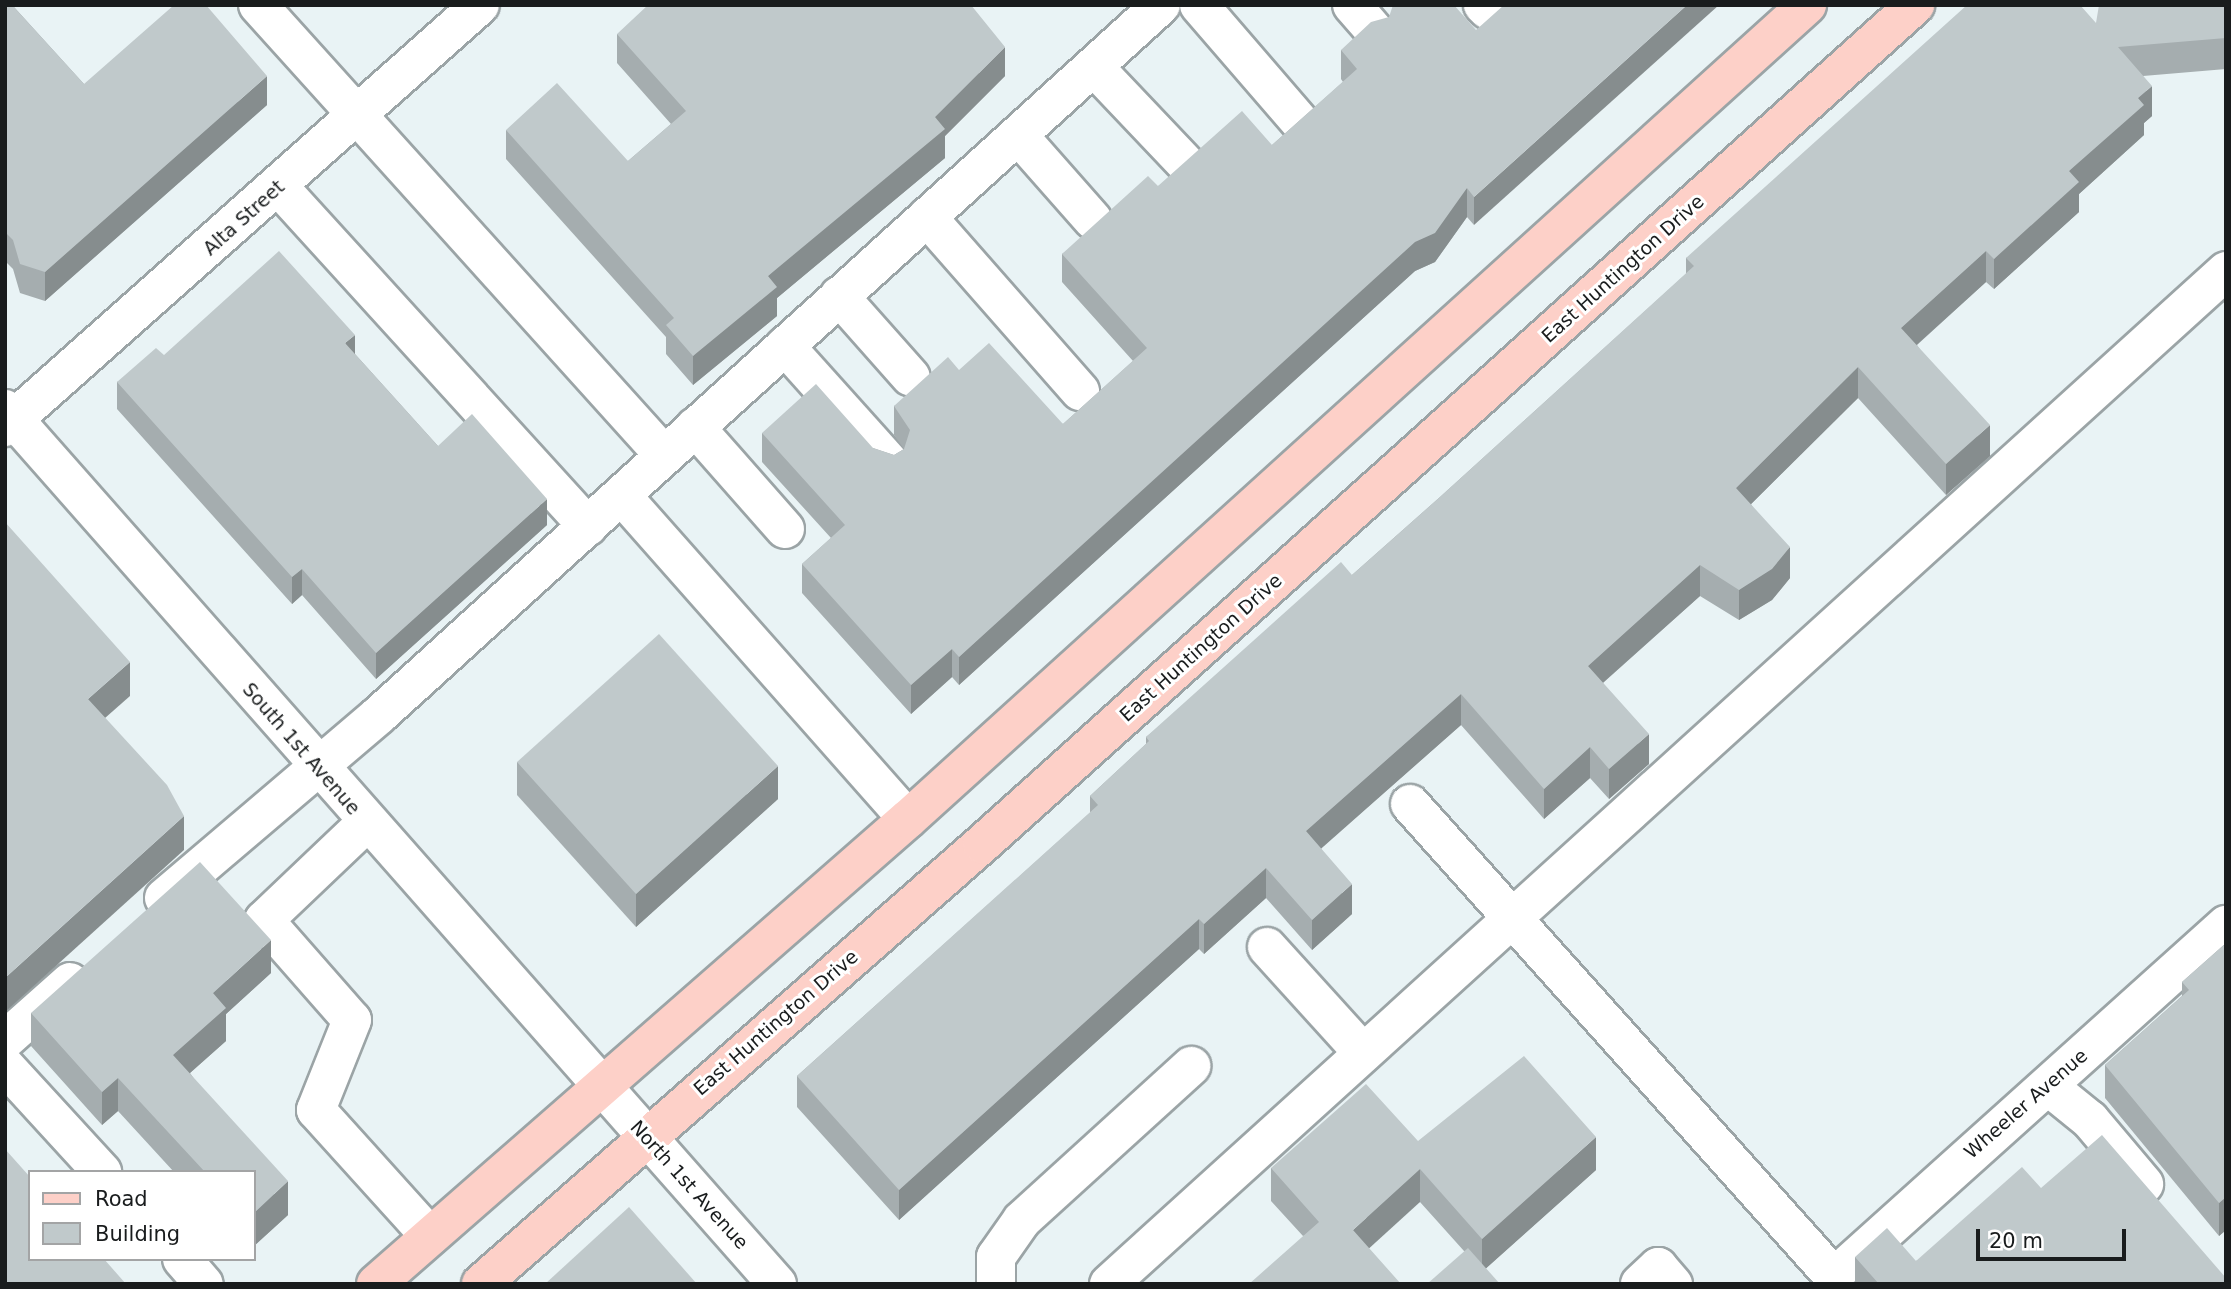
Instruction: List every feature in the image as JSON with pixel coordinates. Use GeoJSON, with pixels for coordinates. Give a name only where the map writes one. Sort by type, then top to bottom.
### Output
{"type":"FeatureCollection","features":[{"type":"Feature","properties":{"kind":"main road"},"geometry":{"type":"LineString","coordinates":[[376,1284],[908,820],[1807,5]]}},
{"type":"Feature","properties":{"kind":"main road","name":"East Huntington Drive"},"geometry":{"type":"LineString","coordinates":[[481,1284],[645,1137],[982,844],[1915,5]]}},
{"type":"Feature","properties":{"kind":"street"},"geometry":{"type":"LineString","coordinates":[[258,5],[664,455]]}},
{"type":"Feature","properties":{"kind":"street"},"geometry":{"type":"LineString","coordinates":[[136,923],[314,764],[379,715],[1161,5]]}},
{"type":"Feature","properties":{"kind":"street"},"geometry":{"type":"LineString","coordinates":[[1199,5],[1299,121]]}},
{"type":"Feature","properties":{"kind":"street","name":"Alta Street"},"geometry":{"type":"LineString","coordinates":[[8,418],[360,116],[470,9]]}},
{"type":"Feature","properties":{"kind":"street"},"geometry":{"type":"LineString","coordinates":[[1094,67],[1185,163]]}},
{"type":"Feature","properties":{"kind":"street"},"geometry":{"type":"LineString","coordinates":[[1018,135],[1093,220]]}},
{"type":"Feature","properties":{"kind":"street"},"geometry":{"type":"LineString","coordinates":[[279,187],[588,527]]}},
{"type":"Feature","properties":{"kind":"street"},"geometry":{"type":"LineString","coordinates":[[927,217],[1080,391]]}},
{"type":"Feature","properties":{"kind":"street"},"geometry":{"type":"LineString","coordinates":[[1109,1284],[2226,271]]}},
{"type":"Feature","properties":{"kind":"street"},"geometry":{"type":"LineString","coordinates":[[839,296],[911,377]]}},
{"type":"Feature","properties":{"kind":"street"},"geometry":{"type":"LineString","coordinates":[[785,345],[888,462]]}},
{"type":"Feature","properties":{"kind":"street","name":"South 1st Avenue"},"geometry":{"type":"LineString","coordinates":[[8,418],[600,1087]]}},
{"type":"Feature","properties":{"kind":"street"},"geometry":{"type":"LineString","coordinates":[[695,427],[785,529]]}},
{"type":"Feature","properties":{"kind":"street"},"geometry":{"type":"LineString","coordinates":[[622,496],[908,820]]}},
{"type":"Feature","properties":{"kind":"street"},"geometry":{"type":"LineString","coordinates":[[1410,804],[1831,1281]]}},
{"type":"Feature","properties":{"kind":"street"},"geometry":{"type":"LineString","coordinates":[[366,823],[264,920],[352,1020],[316,1110],[430,1236]]}},
{"type":"Feature","properties":{"kind":"street","name":"Wheeler Avenue"},"geometry":{"type":"LineString","coordinates":[[1831,1281],[2226,925]]}},
{"type":"Feature","properties":{"kind":"street"},"geometry":{"type":"LineString","coordinates":[[1267,947],[1363,1053]]}},
{"type":"Feature","properties":{"kind":"street"},"geometry":{"type":"LineString","coordinates":[[5,1040],[96,959]]}},
{"type":"Feature","properties":{"kind":"street"},"geometry":{"type":"LineString","coordinates":[[5,1066],[100,1170]]}},
{"type":"Feature","properties":{"kind":"street"},"geometry":{"type":"LineString","coordinates":[[996,1284],[996,1257],[1022,1220],[1191,1066]]}},
{"type":"Feature","properties":{"kind":"street"},"geometry":{"type":"LineString","coordinates":[[2048,1086],[2090,1120],[2171,1215]]}},
{"type":"Feature","properties":{"kind":"street","name":"North 1st Avenue"},"geometry":{"type":"LineString","coordinates":[[600,1087],[777,1284]]}},
{"type":"Feature","properties":{"kind":"street"},"geometry":{"type":"LineString","coordinates":[[184,1261],[204,1284]]}},
{"type":"Feature","properties":{"kind":"building"},"geometry":{"type":"Polygon","coordinates":[[[5,5],[12,5],[84,84],[174,5],[206,5],[267,76],[45,272],[20,264],[13,240],[5,232],[5,5]]]}},
{"type":"Feature","properties":{"kind":"building"},"geometry":{"type":"Polygon","coordinates":[[[648,5],[971,5],[1005,47],[935,117],[945,129],[768,276],[777,287],[693,356],[666,325],[674,318],[506,130],[557,83],[628,161],[686,111],[617,34],[648,5]]]}},
{"type":"Feature","properties":{"kind":"building"},"geometry":{"type":"Polygon","coordinates":[[[1393,5],[1454,5],[1476,30],[1504,5],[1687,5],[1474,197],[1467,188],[1435,233],[1415,242],[959,657],[952,649],[911,685],[802,564],[845,525],[762,433],[816,384],[873,448],[894,455],[904,449],[910,430],[894,406],[948,357],[959,370],[989,343],[1063,424],[1147,348],[1062,254],[1148,176],[1158,186],[1242,111],[1272,145],[1357,69],[1341,50],[1371,22],[1389,17],[1393,5]]]}},
{"type":"Feature","properties":{"kind":"building"},"geometry":{"type":"Polygon","coordinates":[[[1967,5],[2080,5],[2096,23],[2099,5],[2226,5],[2226,38],[2118,47],[2152,86],[2138,98],[2144,105],[2069,171],[2079,182],[1994,259],[1986,251],[1901,328],[1990,425],[1946,464],[1858,367],[1736,488],[1790,547],[1772,569],[1739,590],[1700,565],[1588,666],[1649,734],[1609,769],[1590,747],[1544,789],[1461,694],[1306,831],[1352,884],[1312,920],[1266,868],[1204,924],[1199,919],[899,1190],[797,1076],[1098,805],[1090,796],[1149,741],[1146,737],[1341,562],[1352,575],[1440,497],[1694,266],[1686,258],[1967,5]]]}},
{"type":"Feature","properties":{"kind":"building"},"geometry":{"type":"Polygon","coordinates":[[[279,251],[355,335],[345,343],[438,446],[472,414],[547,499],[376,653],[302,569],[292,577],[117,382],[156,348],[164,355],[279,251]]]}},
{"type":"Feature","properties":{"kind":"building"},"geometry":{"type":"Polygon","coordinates":[[[5,522],[130,662],[88,699],[167,785],[184,816],[5,978],[5,522]]]}},
{"type":"Feature","properties":{"kind":"building"},"geometry":{"type":"Polygon","coordinates":[[[659,634],[778,766],[636,894],[517,762],[659,634]]]}},
{"type":"Feature","properties":{"kind":"building"},"geometry":{"type":"Polygon","coordinates":[[[200,862],[271,940],[213,993],[226,1008],[173,1055],[288,1181],[256,1211],[256,1170],[203,1170],[118,1078],[102,1092],[31,1013],[200,862]]]}},
{"type":"Feature","properties":{"kind":"building"},"geometry":{"type":"Polygon","coordinates":[[[2226,943],[2226,1197],[2219,1203],[2105,1065],[2189,990],[2182,982],[2226,943]]]}},
{"type":"Feature","properties":{"kind":"building"},"geometry":{"type":"Polygon","coordinates":[[[1524,1056],[1596,1137],[1482,1239],[1420,1169],[1353,1230],[1401,1284],[1249,1284],[1319,1222],[1271,1168],[1366,1084],[1418,1141],[1524,1056]]]}},
{"type":"Feature","properties":{"kind":"building"},"geometry":{"type":"Polygon","coordinates":[[[2102,1135],[2226,1278],[2226,1284],[1879,1284],[1855,1257],[1887,1228],[1916,1261],[2022,1167],[2041,1188],[2102,1135]]]}},
{"type":"Feature","properties":{"kind":"building"},"geometry":{"type":"Polygon","coordinates":[[[5,1149],[28,1175],[28,1261],[106,1261],[126,1284],[5,1284],[5,1149]]]}},
{"type":"Feature","properties":{"kind":"building"},"geometry":{"type":"Polygon","coordinates":[[[629,1207],[697,1284],[545,1284],[629,1207]]]}},
{"type":"Feature","properties":{"kind":"building"},"geometry":{"type":"Polygon","coordinates":[[[1468,1248],[1500,1284],[1427,1284],[1468,1248]]]}}]}
